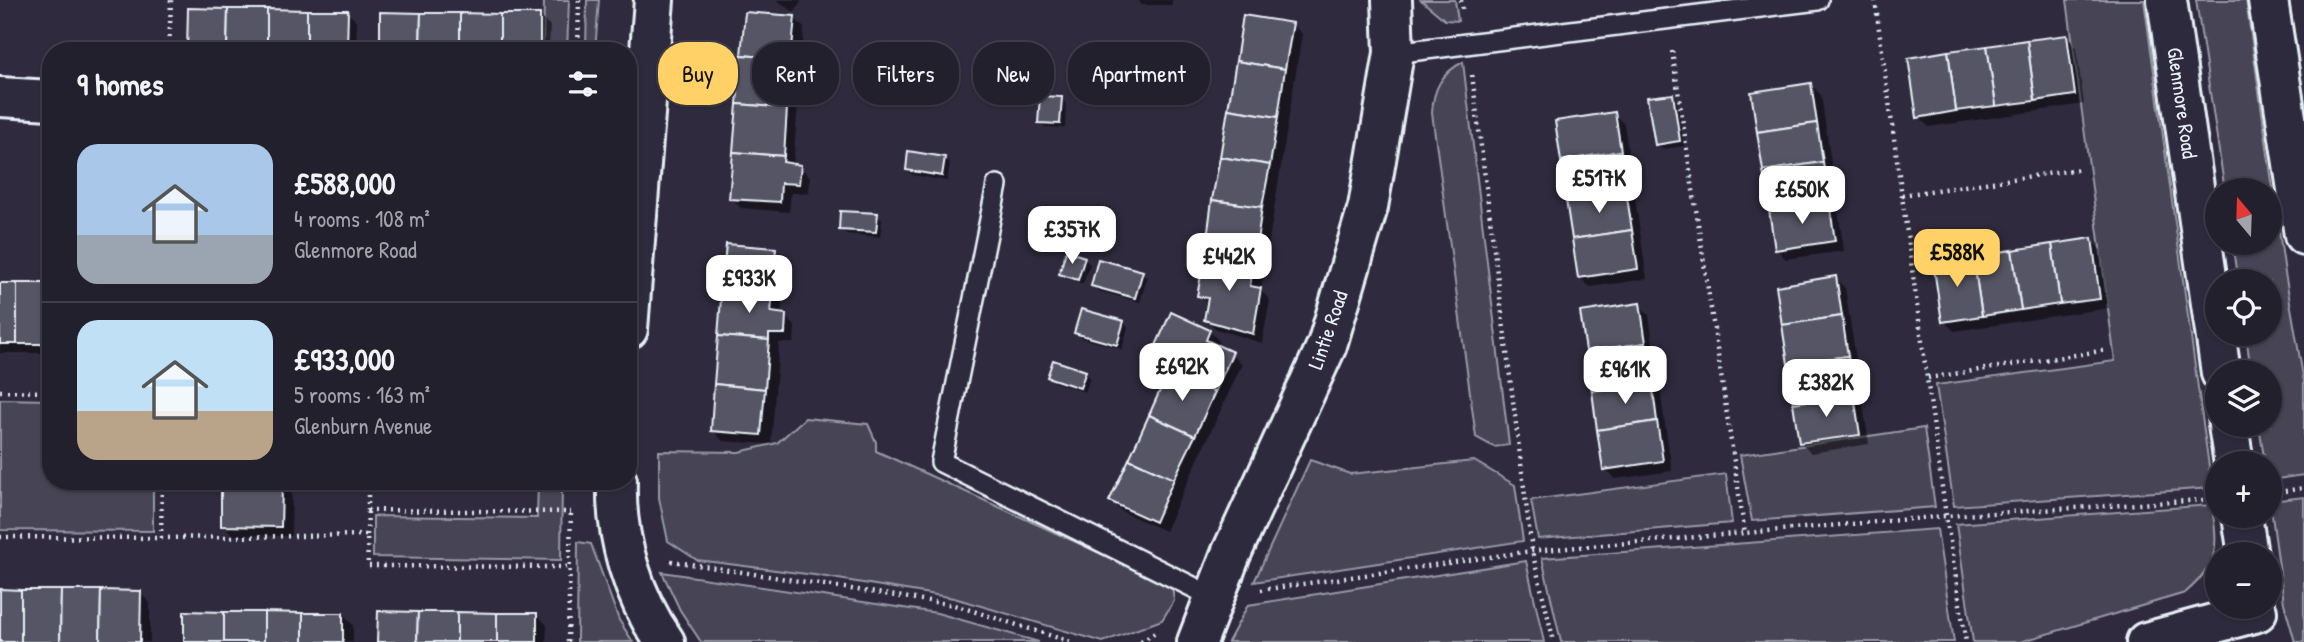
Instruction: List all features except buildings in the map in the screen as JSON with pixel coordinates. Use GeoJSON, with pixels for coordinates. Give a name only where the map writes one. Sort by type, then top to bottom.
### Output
{"type":"FeatureCollection","features":[{"type":"Feature","properties":{"kind":"street"},"geometry":{"type":"LineString","coordinates":[[637,215],[654,0]]}},
{"type":"Feature","properties":{"kind":"street","name":"Lintie Road"},"geometry":{"type":"LineString","coordinates":[[1196,642],[1213,597],[1327,345],[1368,207],[1394,53],[1392,0]]}},
{"type":"Feature","properties":{"kind":"street","name":"Glenmore Road"},"geometry":{"type":"LineString","coordinates":[[2167,0],[2219,360]]}},
{"type":"Feature","properties":{"kind":"street"},"geometry":{"type":"LineString","coordinates":[[2268,0],[2304,235]]}},
{"type":"Feature","properties":{"kind":"street"},"geometry":{"type":"LineString","coordinates":[[0,97],[42,99]]}},
{"type":"Feature","properties":{"kind":"street"},"geometry":{"type":"LineString","coordinates":[[618,490],[623,554],[650,621],[665,642]]}},
{"type":"Feature","properties":{"kind":"street"},"geometry":{"type":"LineString","coordinates":[[2146,642],[2260,620]]}},
{"type":"Feature","properties":{"kind":"lane"},"geometry":{"type":"LineString","coordinates":[[1394,53],[1818,0]]}},
{"type":"Feature","properties":{"kind":"lane"},"geometry":{"type":"LineString","coordinates":[[997,185],[941,462],[1213,597]]}},
{"type":"Feature","properties":{"kind":"path"},"geometry":{"type":"LineString","coordinates":[[169,42],[171,0]]}},
{"type":"Feature","properties":{"kind":"path"},"geometry":{"type":"LineString","coordinates":[[578,42],[579,0]]}},
{"type":"Feature","properties":{"kind":"path"},"geometry":{"type":"LineString","coordinates":[[1461,0],[1532,551],[1554,642]]}},
{"type":"Feature","properties":{"kind":"path"},"geometry":{"type":"LineString","coordinates":[[1875,0],[1946,516],[1966,642]]}},
{"type":"Feature","properties":{"kind":"path"},"geometry":{"type":"LineString","coordinates":[[1668,19],[1745,534]]}},
{"type":"Feature","properties":{"kind":"path"},"geometry":{"type":"LineString","coordinates":[[1902,195],[2081,169]]}},
{"type":"Feature","properties":{"kind":"path"},"geometry":{"type":"LineString","coordinates":[[1928,378],[2107,350]]}},
{"type":"Feature","properties":{"kind":"path"},"geometry":{"type":"LineString","coordinates":[[0,391],[42,392]]}},
{"type":"Feature","properties":{"kind":"path"},"geometry":{"type":"LineString","coordinates":[[2282,491],[2304,488]]}},
{"type":"Feature","properties":{"kind":"path"},"geometry":{"type":"LineString","coordinates":[[160,538],[162,490]]}},
{"type":"Feature","properties":{"kind":"path"},"geometry":{"type":"LineString","coordinates":[[368,490],[368,566],[569,567]]}},
{"type":"Feature","properties":{"kind":"path"},"geometry":{"type":"LineString","coordinates":[[1141,642],[1213,597],[1532,551],[1946,516],[2204,500]]}},
{"type":"Feature","properties":{"kind":"path"},"geometry":{"type":"LineString","coordinates":[[568,642],[571,502]]}},
{"type":"Feature","properties":{"kind":"path"},"geometry":{"type":"LineString","coordinates":[[368,510],[571,512]]}},
{"type":"Feature","properties":{"kind":"path"},"geometry":{"type":"LineString","coordinates":[[570,527],[591,530],[623,554],[954,605],[1071,642]]}},
{"type":"Feature","properties":{"kind":"path"},"geometry":{"type":"LineString","coordinates":[[0,537],[367,535]]}},
{"type":"Feature","properties":{"kind":"shaded area"},"geometry":{"type":"Polygon","coordinates":[[[544,0],[569,0],[567,42],[543,42],[544,0]]]}},
{"type":"Feature","properties":{"kind":"shaded area"},"geometry":{"type":"Polygon","coordinates":[[[587,0],[599,0],[596,42],[586,42],[587,0]]]}},
{"type":"Feature","properties":{"kind":"shaded area"},"geometry":{"type":"Polygon","coordinates":[[[1421,0],[1455,0],[1458,21],[1445,20],[1421,0]]]}},
{"type":"Feature","properties":{"kind":"shaded area"},"geometry":{"type":"Polygon","coordinates":[[[2067,0],[2144,0],[2207,451],[2205,488],[1954,506],[1936,385],[2115,361],[2067,0]]]}},
{"type":"Feature","properties":{"kind":"shaded area"},"geometry":{"type":"Polygon","coordinates":[[[2196,0],[2246,0],[2271,178],[2223,178],[2196,0]]]}},
{"type":"Feature","properties":{"kind":"shaded area"},"geometry":{"type":"Polygon","coordinates":[[[1463,62],[1509,445],[1494,447],[1476,437],[1432,113],[1434,97],[1440,83],[1449,71],[1463,62]]]}},
{"type":"Feature","properties":{"kind":"shaded area"},"geometry":{"type":"Polygon","coordinates":[[[2282,252],[2304,382],[2304,475],[2282,478],[2282,451],[2263,451],[2261,437],[2282,437],[2282,360],[2249,360],[2248,346],[2282,346],[2282,269],[2236,269],[2234,256],[2282,256],[2282,252]]]}},
{"type":"Feature","properties":{"kind":"shaded area"},"geometry":{"type":"Polygon","coordinates":[[[0,399],[42,400],[42,490],[153,490],[153,531],[0,530],[0,399]]]}},
{"type":"Feature","properties":{"kind":"shaded area"},"geometry":{"type":"Polygon","coordinates":[[[805,418],[868,424],[876,442],[876,451],[1172,586],[1174,601],[1162,620],[1103,642],[954,598],[814,575],[697,560],[668,541],[659,498],[659,451],[739,452],[777,443],[805,418]]]}},
{"type":"Feature","properties":{"kind":"shaded area"},"geometry":{"type":"Polygon","coordinates":[[[1924,428],[1935,507],[1752,521],[1740,455],[1924,428]]]}},
{"type":"Feature","properties":{"kind":"shaded area"},"geometry":{"type":"Polygon","coordinates":[[[1310,460],[1350,474],[1474,461],[1515,485],[1523,541],[1254,582],[1310,460]]]}},
{"type":"Feature","properties":{"kind":"shaded area"},"geometry":{"type":"Polygon","coordinates":[[[1726,474],[1732,523],[1538,539],[1531,500],[1726,474]]]}},
{"type":"Feature","properties":{"kind":"shaded area"},"geometry":{"type":"Polygon","coordinates":[[[538,490],[562,490],[561,560],[373,557],[373,516],[537,518],[538,490]]]}},
{"type":"Feature","properties":{"kind":"shaded area"},"geometry":{"type":"Polygon","coordinates":[[[2304,497],[2304,642],[2295,642],[2284,603],[2282,542],[2276,542],[2274,528],[2282,528],[2282,500],[2304,497]]]}},
{"type":"Feature","properties":{"kind":"shaded area"},"geometry":{"type":"Polygon","coordinates":[[[2205,505],[2205,528],[2214,528],[2215,542],[2205,542],[2205,572],[2185,593],[2020,642],[1973,642],[1956,524],[2205,505]]]}},
{"type":"Feature","properties":{"kind":"shaded area"},"geometry":{"type":"Polygon","coordinates":[[[1937,529],[1954,642],[1561,642],[1542,558],[1937,529]]]}},
{"type":"Feature","properties":{"kind":"shaded area"},"geometry":{"type":"Polygon","coordinates":[[[578,542],[591,544],[619,620],[633,642],[577,642],[578,542]]]}},
{"type":"Feature","properties":{"kind":"shaded area"},"geometry":{"type":"Polygon","coordinates":[[[1526,561],[1544,642],[1228,642],[1248,605],[1526,561]]]}},
{"type":"Feature","properties":{"kind":"shaded area"},"geometry":{"type":"Polygon","coordinates":[[[662,572],[937,613],[1039,642],[701,642],[680,610],[662,572]]]}}]}
